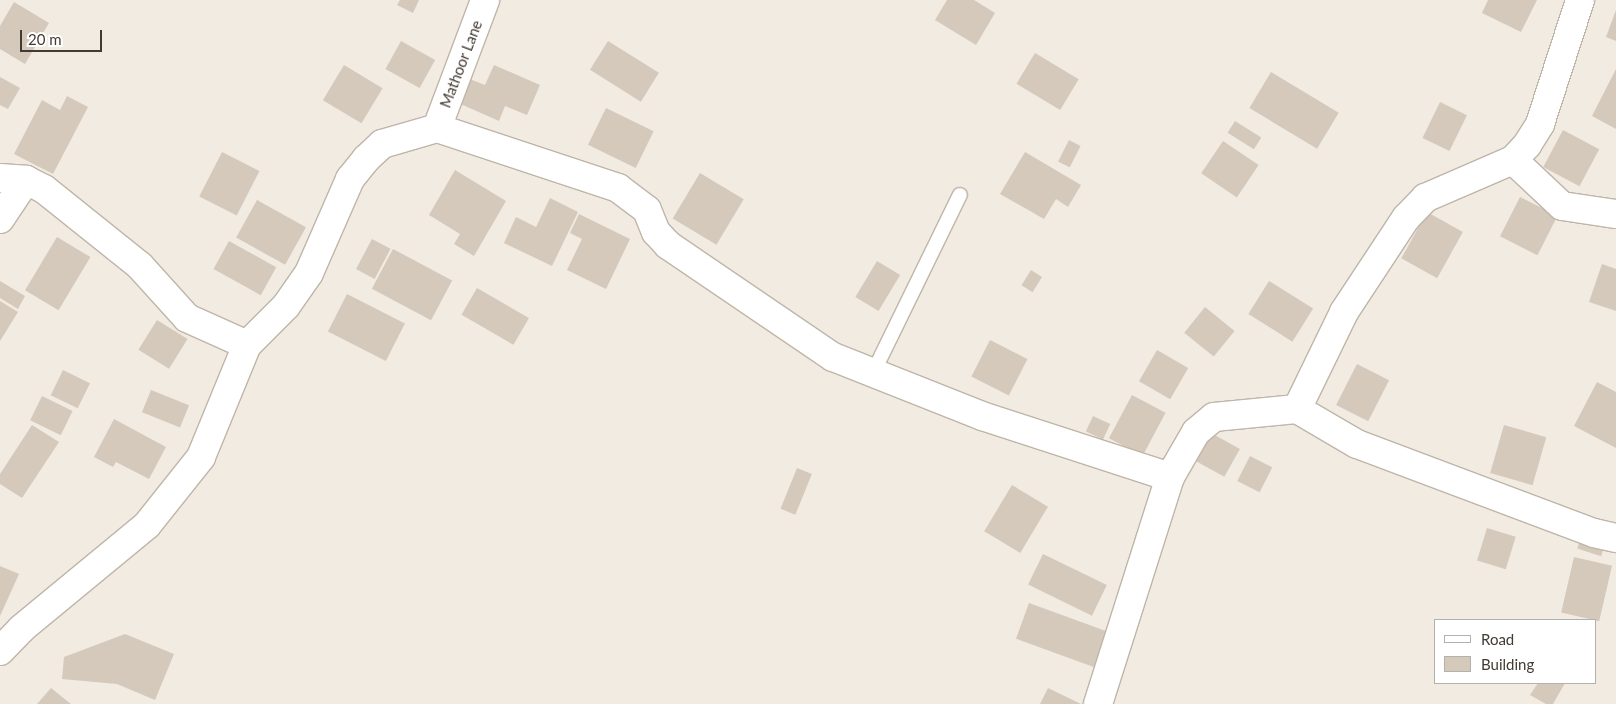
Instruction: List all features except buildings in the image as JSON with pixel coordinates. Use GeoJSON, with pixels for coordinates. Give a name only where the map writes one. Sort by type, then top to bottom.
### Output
{"type":"FeatureCollection","features":[{"type":"Feature","properties":{"kind":"street","name":"Mathoor Lane"},"geometry":{"type":"LineString","coordinates":[[437,128],[485,0]]}},
{"type":"Feature","properties":{"kind":"street"},"geometry":{"type":"LineString","coordinates":[[1297,409],[1344,312],[1406,218],[1425,198],[1513,160],[1527,145],[1540,124],[1580,0]]}},
{"type":"Feature","properties":{"kind":"street"},"geometry":{"type":"LineString","coordinates":[[0,651],[20,629],[147,524],[201,457],[247,345],[286,306],[309,273],[350,179],[382,144],[437,128],[618,188],[647,210],[656,232],[668,245],[833,357],[982,416],[1170,477]]}},
{"type":"Feature","properties":{"kind":"street"},"geometry":{"type":"LineString","coordinates":[[1513,160],[1562,206],[1616,214]]}},
{"type":"Feature","properties":{"kind":"street"},"geometry":{"type":"LineString","coordinates":[[0,220],[13,179],[44,189],[140,266],[187,318],[247,345]]}},
{"type":"Feature","properties":{"kind":"street"},"geometry":{"type":"LineString","coordinates":[[1098,704],[1170,477],[1196,432],[1214,416],[1297,409],[1357,444],[1594,533],[1616,538]]}},
{"type":"Feature","properties":{"kind":"lane"},"geometry":{"type":"LineString","coordinates":[[873,373],[960,195]]}}]}
